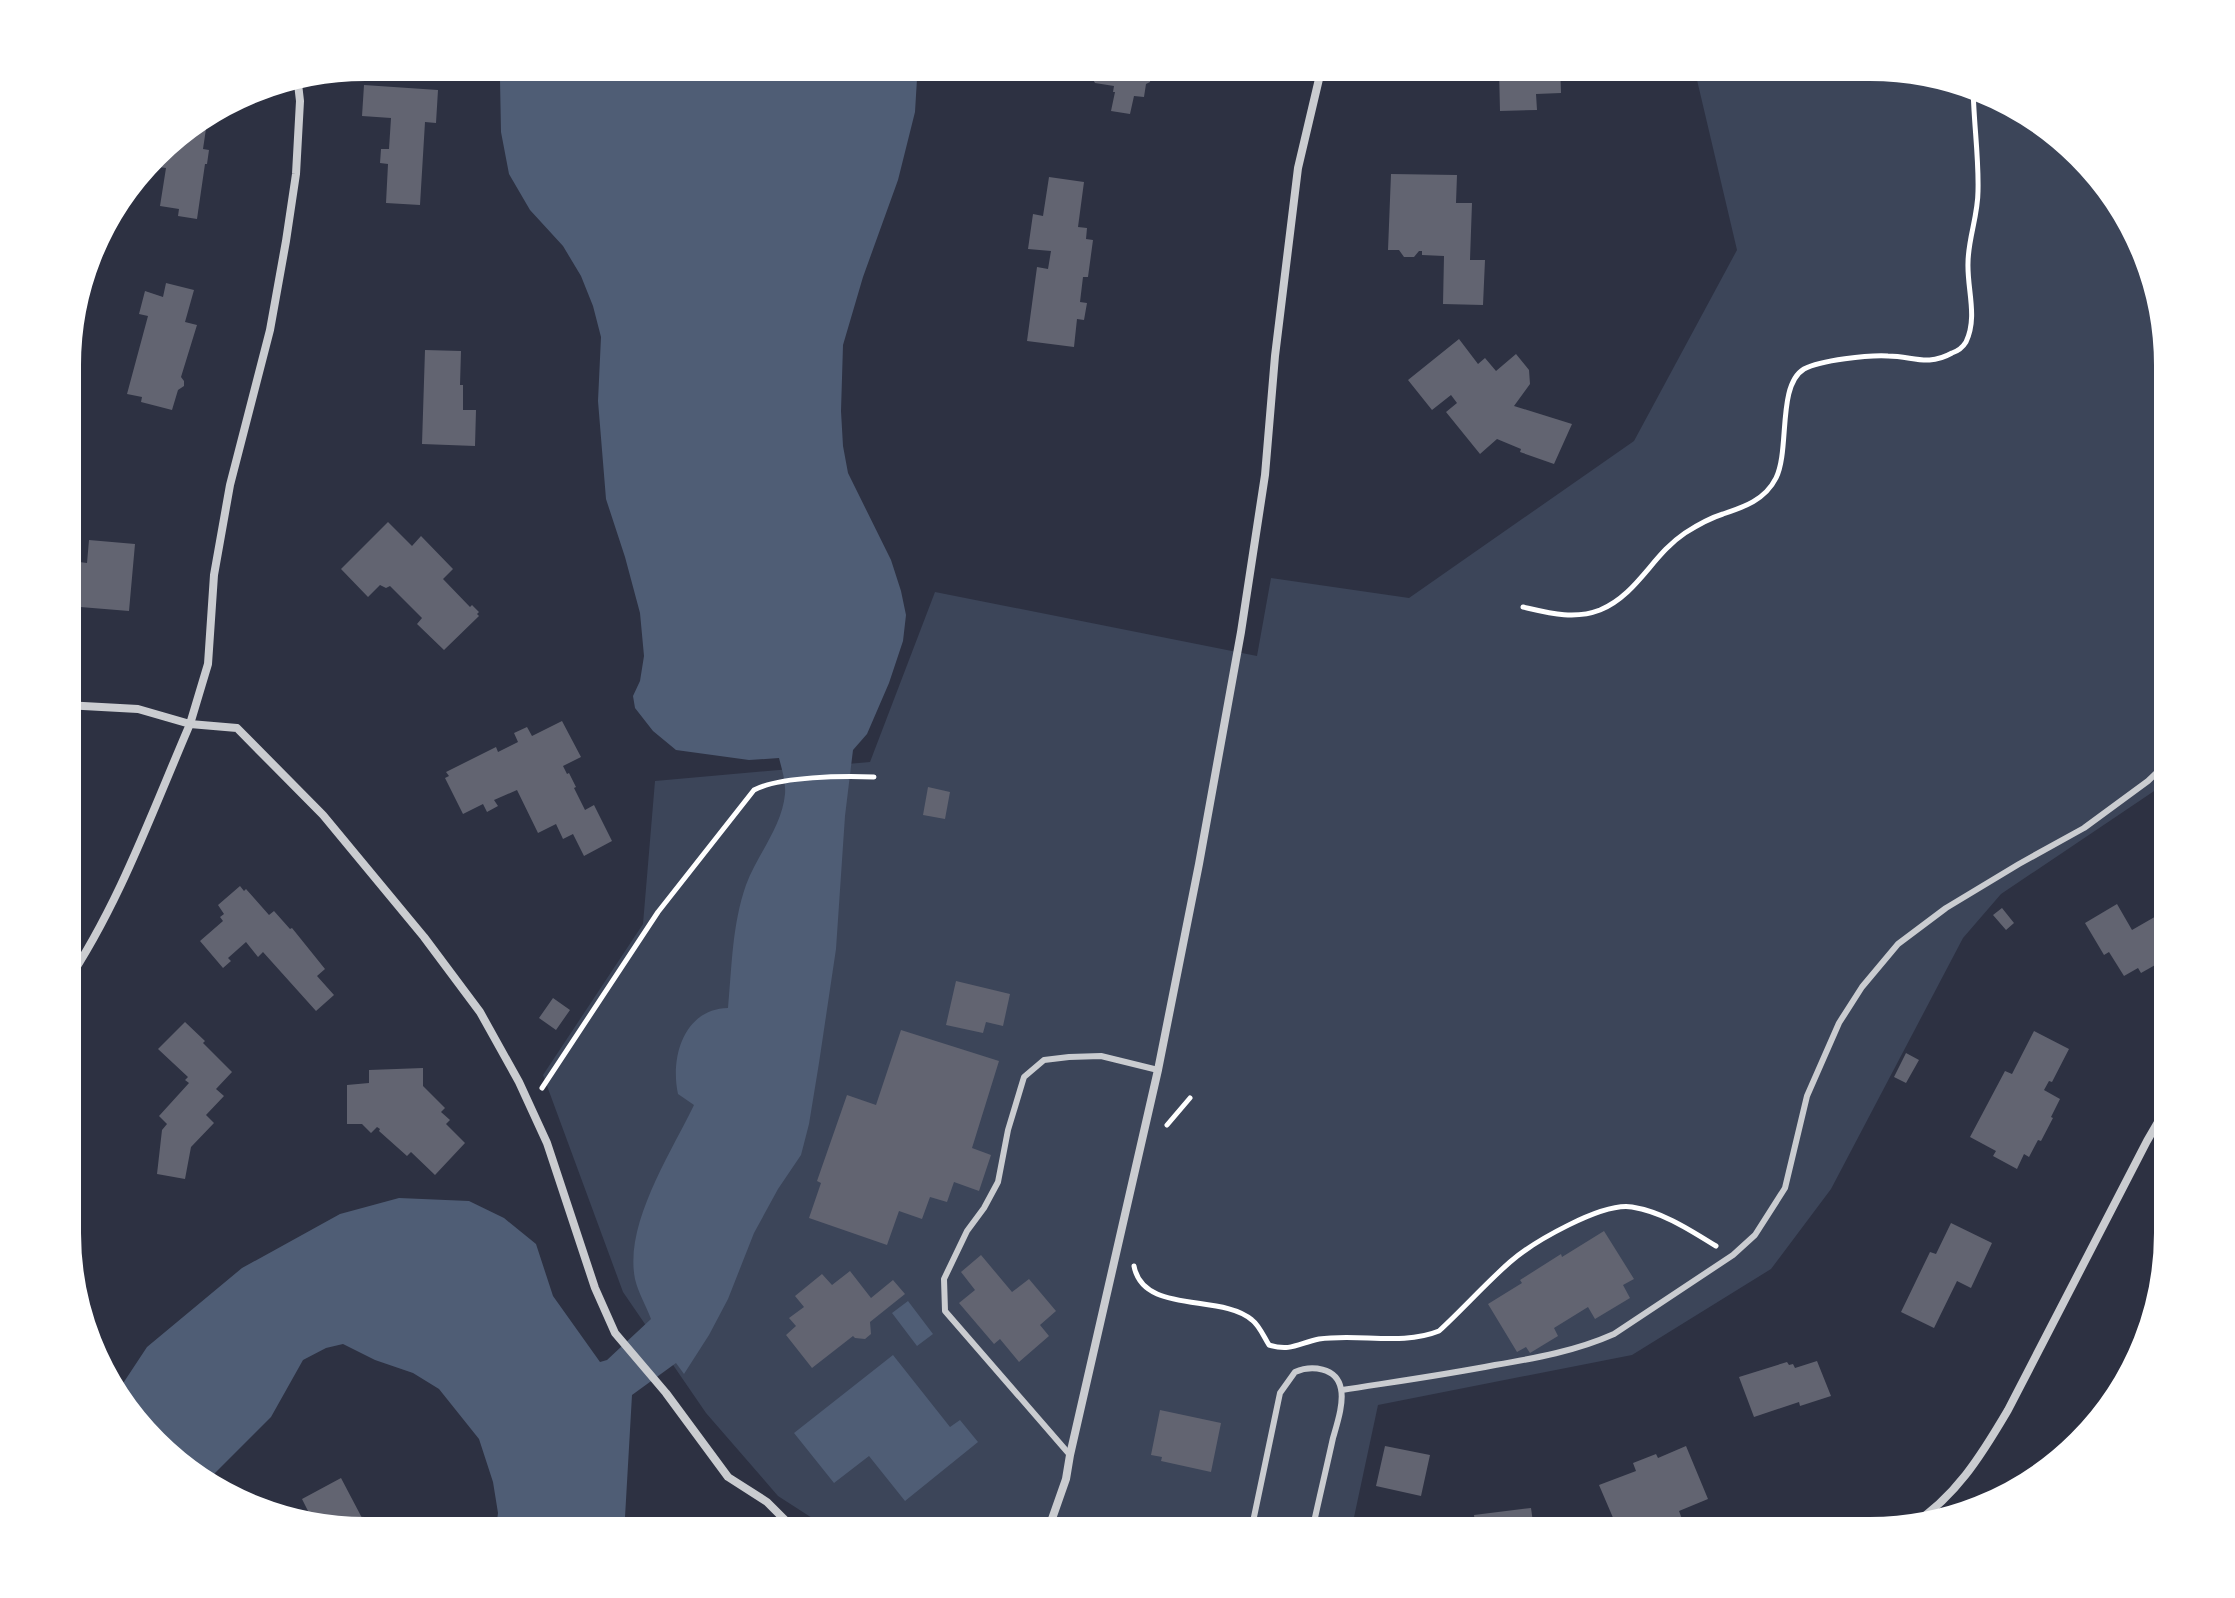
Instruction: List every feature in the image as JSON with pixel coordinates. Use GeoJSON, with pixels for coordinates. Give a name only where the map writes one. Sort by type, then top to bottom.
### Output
{"type":"FeatureCollection","features":[{"type":"Feature","properties":{"kind":"street"},"geometry":{"type":"LineString","coordinates":[[1052,1522],[1066,1479],[1158,1070],[1196,879],[1241,632],[1265,475],[1275,356],[1298,168],[1320,76]]}},
{"type":"Feature","properties":{"kind":"street"},"geometry":{"type":"LineString","coordinates":[[76,968],[122,880],[190,724],[208,664],[214,575],[230,485],[270,330],[286,241],[296,174],[298,84]]}},
{"type":"Feature","properties":{"kind":"street"},"geometry":{"type":"LineString","coordinates":[[76,706],[138,709],[190,724],[237,728],[323,815],[424,937],[480,1012],[519,1082],[547,1143],[595,1288],[615,1333],[666,1393],[728,1477],[767,1502],[787,1522]]}},
{"type":"Feature","properties":{"kind":"street"},"geometry":{"type":"LineString","coordinates":[[1926,1516],[1958,1487],[1987,1446],[2159,1121]]}},
{"type":"Feature","properties":{"kind":"lane"},"geometry":{"type":"LineString","coordinates":[[1342,1390],[1546,1356],[1596,1343],[1733,1255],[1755,1235],[1785,1188],[1807,1096],[1839,1023],[1862,987],[1898,944],[1946,908],[2084,828],[2159,770]]}},
{"type":"Feature","properties":{"kind":"lane"},"geometry":{"type":"LineString","coordinates":[[1070,1455],[945,1311],[944,1279],[967,1231],[998,1182],[1008,1130],[1024,1077],[1044,1060],[1069,1057],[1101,1056],[1158,1070]]}},
{"type":"Feature","properties":{"kind":"lane"},"geometry":{"type":"LineString","coordinates":[[1253,1522],[1280,1393],[1295,1372],[1310,1367],[1334,1375],[1342,1390],[1314,1522]]}},
{"type":"Feature","properties":{"kind":"path"},"geometry":{"type":"LineString","coordinates":[[1523,607],[1576,616],[1611,604],[1636,585],[1655,560],[1687,532],[1722,514],[1749,505],[1763,495],[1775,482],[1783,459],[1791,387],[1794,379],[1805,369],[1834,361],[1886,355],[1936,361],[1959,350],[1966,342],[1972,319],[1968,263],[1978,199],[1974,95]]}},
{"type":"Feature","properties":{"kind":"path"},"geometry":{"type":"LineString","coordinates":[[530,1106],[658,912],[754,790],[773,783],[854,775],[874,777]]}},
{"type":"Feature","properties":{"kind":"path"},"geometry":{"type":"LineString","coordinates":[[1163,1133],[1190,1098]]}},
{"type":"Feature","properties":{"kind":"path"},"geometry":{"type":"LineString","coordinates":[[1134,1262],[1136,1273],[1154,1294],[1233,1310],[1255,1321],[1269,1345],[1289,1348],[1337,1337],[1407,1338],[1439,1331],[1513,1259],[1589,1215],[1622,1206],[1670,1219],[1733,1255]]}},
{"type":"Feature","properties":{"kind":"shaded area"},"geometry":{"type":"Polygon","coordinates":[[[501,76],[917,76],[915,112],[898,180],[863,277],[843,345],[841,411],[848,473],[891,560],[906,615],[903,641],[889,683],[867,734],[853,750],[836,949],[809,1124],[801,1155],[754,1233],[728,1299],[684,1374],[676,1363],[632,1395],[625,1522],[497,1522],[493,1482],[479,1439],[439,1389],[413,1373],[375,1360],[343,1344],[326,1348],[303,1360],[271,1417],[212,1478],[161,1437],[121,1386],[147,1347],[242,1268],[340,1214],[399,1198],[469,1201],[504,1218],[536,1244],[553,1296],[600,1362],[607,1360],[651,1319],[636,1284],[633,1258],[636,1235],[652,1189],[694,1105],[678,1094],[676,1065],[679,1051],[691,1026],[700,1017],[713,1010],[728,1008],[733,946],[741,900],[779,818],[785,785],[779,758],[749,760],[676,750],[653,731],[635,708],[633,696],[640,681],[644,656],[640,613],[606,499],[598,401],[601,337],[581,276],[563,246],[530,210],[509,174],[501,132],[501,76]]]}},
{"type":"Feature","properties":{"kind":"shaded area"},"geometry":{"type":"Polygon","coordinates":[[[1696,76],[1908,78],[1963,91],[1998,106],[2046,136],[2099,189],[2137,255],[2157,327],[2159,788],[2001,894],[1963,938],[1831,1189],[1771,1269],[1632,1355],[1378,1405],[1353,1522],[818,1522],[778,1496],[706,1413],[623,1292],[543,1075],[643,924],[655,781],[870,762],[935,592],[1257,656],[1271,578],[1409,598],[1634,441],[1737,250],[1696,76]]]}},
{"type":"Feature","properties":{"kind":"shaded area"},"geometry":{"type":"Polygon","coordinates":[[[908,1301],[933,1334],[917,1346],[892,1313],[908,1301]]]}},
{"type":"Feature","properties":{"kind":"shaded area"},"geometry":{"type":"Polygon","coordinates":[[[893,1355],[950,1427],[960,1420],[978,1442],[905,1501],[869,1456],[834,1483],[794,1433],[893,1355]]]}},
{"type":"Feature","properties":{"kind":"building"},"geometry":{"type":"Polygon","coordinates":[[[1091,76],[1151,76],[1144,97],[1134,96],[1130,114],[1111,111],[1114,86],[1095,83],[1091,76]]]}},
{"type":"Feature","properties":{"kind":"building"},"geometry":{"type":"Polygon","coordinates":[[[1499,76],[1560,76],[1561,93],[1536,94],[1537,110],[1500,111],[1499,76]]]}},
{"type":"Feature","properties":{"kind":"building"},"geometry":{"type":"Polygon","coordinates":[[[364,85],[438,90],[436,123],[425,122],[420,205],[386,203],[388,164],[380,163],[381,149],[389,149],[391,118],[362,116],[364,85]]]}},
{"type":"Feature","properties":{"kind":"building"},"geometry":{"type":"Polygon","coordinates":[[[207,124],[203,149],[209,150],[197,219],[178,216],[179,209],[160,206],[166,168],[156,167],[207,124]]]}},
{"type":"Feature","properties":{"kind":"building"},"geometry":{"type":"Polygon","coordinates":[[[1391,174],[1457,175],[1456,203],[1472,203],[1470,260],[1485,260],[1483,305],[1443,304],[1444,256],[1422,255],[1419,251],[1414,257],[1404,257],[1399,250],[1388,250],[1391,174]]]}},
{"type":"Feature","properties":{"kind":"building"},"geometry":{"type":"Polygon","coordinates":[[[1049,177],[1084,182],[1078,227],[1087,228],[1086,239],[1093,240],[1088,277],[1083,277],[1080,302],[1087,303],[1084,320],[1077,319],[1074,347],[1027,341],[1037,267],[1048,269],[1051,251],[1028,249],[1033,214],[1043,216],[1049,177]]]}},
{"type":"Feature","properties":{"kind":"building"},"geometry":{"type":"Polygon","coordinates":[[[166,283],[194,290],[185,322],[197,325],[181,377],[184,386],[178,390],[172,410],[141,402],[142,397],[127,394],[148,316],[139,314],[145,291],[163,297],[166,283]]]}},
{"type":"Feature","properties":{"kind":"building"},"geometry":{"type":"Polygon","coordinates":[[[1459,339],[1478,364],[1485,358],[1496,371],[1516,354],[1529,370],[1530,384],[1514,406],[1572,424],[1554,464],[1520,452],[1521,449],[1497,439],[1480,454],[1446,412],[1457,403],[1451,395],[1432,410],[1408,380],[1459,339]]]}},
{"type":"Feature","properties":{"kind":"building"},"geometry":{"type":"Polygon","coordinates":[[[425,350],[461,351],[463,410],[476,410],[475,446],[422,444],[425,350]]]}},
{"type":"Feature","properties":{"kind":"building"},"geometry":{"type":"Polygon","coordinates":[[[388,522],[412,546],[421,536],[453,569],[443,579],[479,612],[479,616],[444,650],[417,624],[422,618],[390,586],[380,585],[368,597],[341,569],[388,522]]]}},
{"type":"Feature","properties":{"kind":"building"},"geometry":{"type":"Polygon","coordinates":[[[89,540],[135,544],[129,611],[76,607],[76,562],[87,563],[89,540]]]}},
{"type":"Feature","properties":{"kind":"building"},"geometry":{"type":"Polygon","coordinates":[[[562,721],[581,757],[563,766],[585,810],[594,805],[612,841],[584,856],[573,834],[563,839],[556,824],[538,833],[517,790],[494,800],[498,806],[487,812],[483,804],[463,814],[445,778],[449,776],[446,772],[496,747],[498,752],[518,742],[514,733],[527,727],[532,736],[562,721]]]}},
{"type":"Feature","properties":{"kind":"building"},"geometry":{"type":"Polygon","coordinates":[[[928,787],[950,792],[945,819],[923,815],[928,787]]]}},
{"type":"Feature","properties":{"kind":"building"},"geometry":{"type":"Polygon","coordinates":[[[240,886],[269,915],[274,911],[292,928],[325,969],[317,976],[334,995],[316,1011],[263,952],[258,957],[246,942],[228,958],[231,961],[223,968],[200,941],[223,921],[220,917],[224,914],[218,905],[240,886]]]}},
{"type":"Feature","properties":{"kind":"building"},"geometry":{"type":"Polygon","coordinates":[[[2117,904],[2132,930],[2159,914],[2159,963],[2141,973],[2138,968],[2124,976],[2109,952],[2104,955],[2085,923],[2117,904]]]}},
{"type":"Feature","properties":{"kind":"building"},"geometry":{"type":"Polygon","coordinates":[[[2002,908],[2014,923],[2006,930],[1993,915],[2002,908]]]}},
{"type":"Feature","properties":{"kind":"building"},"geometry":{"type":"Polygon","coordinates":[[[956,981],[1010,994],[1003,1026],[986,1022],[983,1033],[946,1025],[956,981]]]}},
{"type":"Feature","properties":{"kind":"building"},"geometry":{"type":"Polygon","coordinates":[[[553,998],[570,1010],[556,1030],[539,1018],[553,998]]]}},
{"type":"Feature","properties":{"kind":"building"},"geometry":{"type":"Polygon","coordinates":[[[185,1022],[232,1072],[216,1089],[224,1096],[206,1115],[214,1123],[191,1147],[185,1179],[157,1174],[162,1130],[167,1124],[159,1116],[189,1083],[185,1080],[188,1077],[158,1049],[185,1022]]]}},
{"type":"Feature","properties":{"kind":"building"},"geometry":{"type":"Polygon","coordinates":[[[901,1030],[999,1061],[972,1148],[991,1155],[979,1191],[954,1182],[947,1202],[930,1197],[922,1219],[899,1211],[887,1245],[809,1218],[821,1183],[817,1181],[847,1095],[876,1105],[901,1030]]]}},
{"type":"Feature","properties":{"kind":"building"},"geometry":{"type":"Polygon","coordinates":[[[2034,1031],[2069,1049],[2052,1082],[2049,1081],[2044,1090],[2060,1099],[2053,1118],[2041,1141],[2038,1140],[2029,1157],[2024,1154],[2017,1169],[1993,1156],[1996,1151],[1970,1137],[2005,1071],[2012,1074],[2034,1031]]]}},
{"type":"Feature","properties":{"kind":"building"},"geometry":{"type":"Polygon","coordinates":[[[1906,1053],[1919,1060],[1906,1083],[1894,1077],[1906,1053]]]}},
{"type":"Feature","properties":{"kind":"building"},"geometry":{"type":"Polygon","coordinates":[[[423,1068],[423,1086],[445,1108],[441,1112],[450,1120],[446,1124],[465,1143],[435,1175],[411,1152],[407,1156],[377,1127],[371,1133],[362,1124],[347,1124],[347,1085],[369,1083],[369,1070],[423,1068]]]}},
{"type":"Feature","properties":{"kind":"building"},"geometry":{"type":"Polygon","coordinates":[[[1951,1223],[1992,1243],[1971,1288],[1957,1281],[1934,1328],[1901,1312],[1930,1252],[1936,1254],[1951,1223]]]}},
{"type":"Feature","properties":{"kind":"building"},"geometry":{"type":"Polygon","coordinates":[[[1604,1231],[1634,1279],[1623,1285],[1630,1298],[1595,1319],[1588,1307],[1554,1328],[1558,1336],[1530,1353],[1526,1347],[1517,1352],[1488,1304],[1561,1254],[1562,1257],[1604,1231]]]}},
{"type":"Feature","properties":{"kind":"building"},"geometry":{"type":"Polygon","coordinates":[[[981,1255],[1012,1292],[1029,1279],[1056,1311],[1040,1325],[1049,1336],[1019,1362],[1000,1339],[994,1344],[959,1303],[975,1290],[961,1272],[981,1255]]]}},
{"type":"Feature","properties":{"kind":"building"},"geometry":{"type":"Polygon","coordinates":[[[850,1271],[871,1298],[893,1280],[905,1294],[870,1322],[871,1334],[865,1339],[853,1336],[812,1368],[786,1335],[796,1326],[789,1318],[804,1307],[795,1296],[822,1274],[832,1285],[850,1271]]]}},
{"type":"Feature","properties":{"kind":"building"},"geometry":{"type":"Polygon","coordinates":[[[1817,1361],[1831,1396],[1800,1406],[1799,1402],[1754,1417],[1739,1377],[1787,1362],[1795,1368],[1817,1361]]]}},
{"type":"Feature","properties":{"kind":"building"},"geometry":{"type":"Polygon","coordinates":[[[1160,1410],[1221,1423],[1211,1472],[1161,1461],[1162,1457],[1151,1455],[1160,1410]]]}},
{"type":"Feature","properties":{"kind":"building"},"geometry":{"type":"Polygon","coordinates":[[[1385,1446],[1430,1455],[1421,1496],[1376,1486],[1385,1446]]]}},
{"type":"Feature","properties":{"kind":"building"},"geometry":{"type":"Polygon","coordinates":[[[1686,1446],[1708,1499],[1679,1511],[1682,1519],[1675,1522],[1610,1522],[1614,1520],[1599,1485],[1636,1471],[1633,1463],[1656,1454],[1658,1458],[1686,1446]]]}},
{"type":"Feature","properties":{"kind":"building"},"geometry":{"type":"Polygon","coordinates":[[[341,1478],[364,1522],[311,1516],[302,1499],[341,1478]]]}},
{"type":"Feature","properties":{"kind":"building"},"geometry":{"type":"Polygon","coordinates":[[[1531,1508],[1533,1522],[1475,1522],[1474,1515],[1531,1508]]]}}]}
